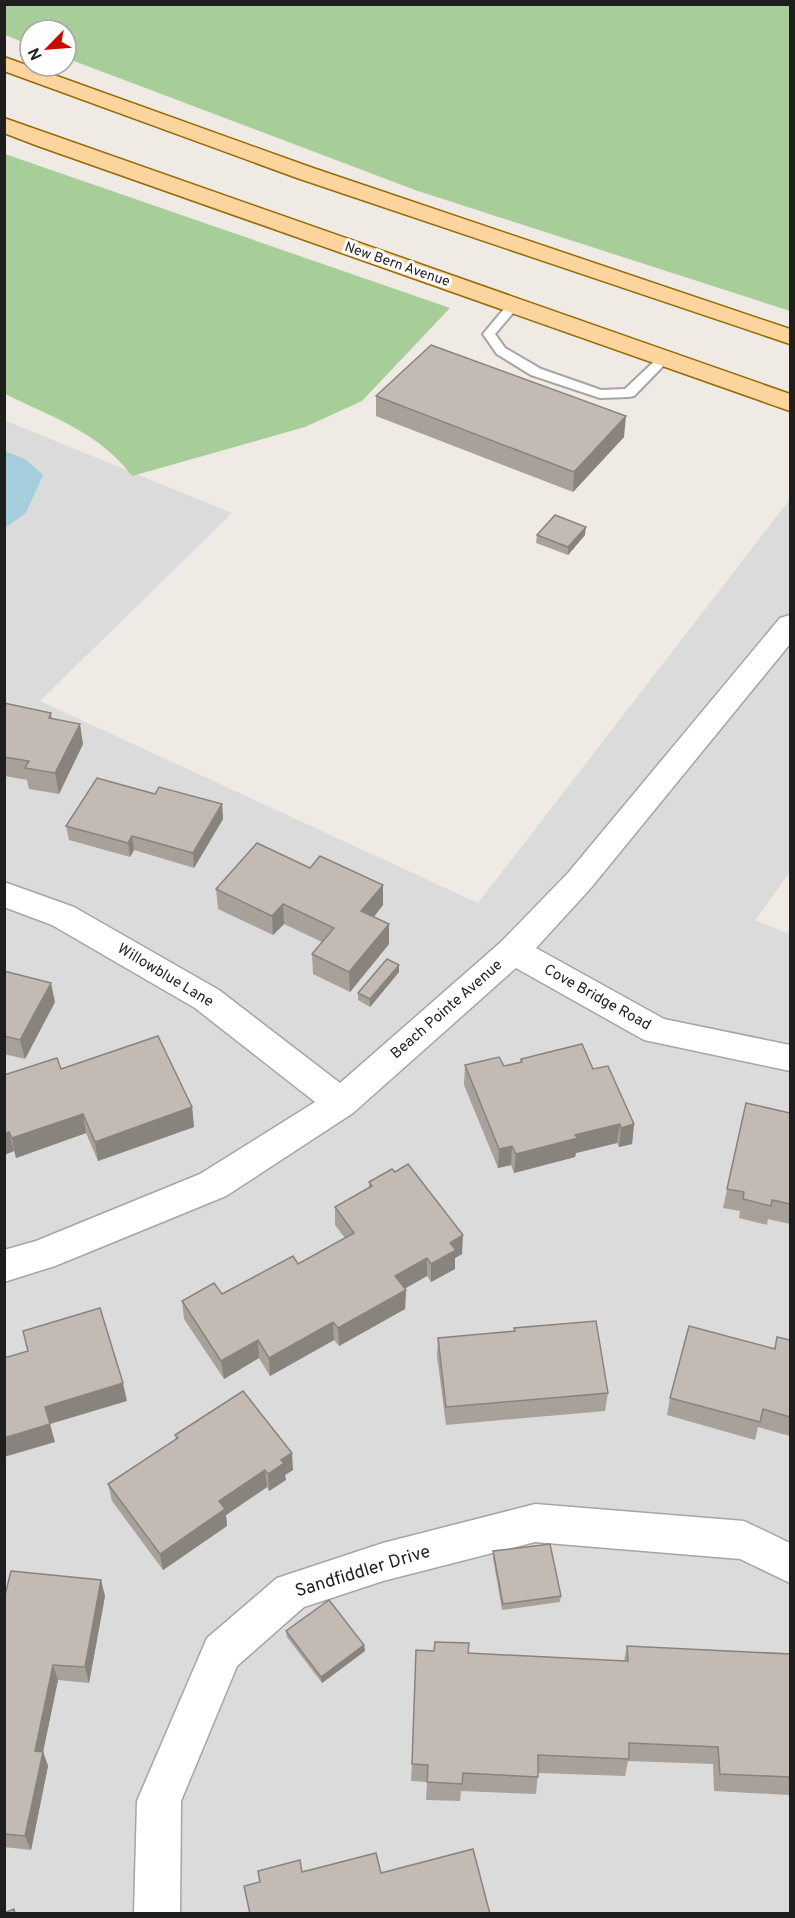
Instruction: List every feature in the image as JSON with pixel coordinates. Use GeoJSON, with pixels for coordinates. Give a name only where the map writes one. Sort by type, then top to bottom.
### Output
{"type":"FeatureCollection","features":[{"type":"Feature","properties":{"kind":"main road"},"geometry":{"type":"LineString","coordinates":[[4,63],[305,173],[790,337]]}},
{"type":"Feature","properties":{"kind":"main road","name":"New Bern Avenue"},"geometry":{"type":"LineString","coordinates":[[4,125],[790,403]]}},
{"type":"Feature","properties":{"kind":"street","name":"Beach Pointe Avenue"},"geometry":{"type":"LineString","coordinates":[[4,1266],[42,1255],[213,1185],[341,1103],[513,951],[579,881],[790,625]]}},
{"type":"Feature","properties":{"kind":"street","name":"Willowblue Lane"},"geometry":{"type":"LineString","coordinates":[[4,894],[63,916],[207,999],[341,1103]]}},
{"type":"Feature","properties":{"kind":"street","name":"Cove Bridge Road"},"geometry":{"type":"LineString","coordinates":[[513,951],[656,1031],[790,1058]]}},
{"type":"Feature","properties":{"kind":"street","name":"Sandfiddler Drive"},"geometry":{"type":"LineString","coordinates":[[157,1914],[159,1801],[222,1652],[291,1592],[383,1562],[535,1524],[744,1540],[790,1564]]}},
{"type":"Feature","properties":{"kind":"lane"},"geometry":{"type":"LineString","coordinates":[[513,306],[489,334],[501,351],[536,372],[600,394],[629,393],[664,359]]}},
{"type":"Feature","properties":{"kind":"shaded area"},"geometry":{"type":"Polygon","coordinates":[[[4,420],[232,513],[40,701],[478,903],[790,499],[790,872],[755,920],[790,934],[790,1913],[5,1913],[4,420]]]}},
{"type":"Feature","properties":{"kind":"green space"},"geometry":{"type":"Polygon","coordinates":[[[4,5],[790,5],[790,311],[415,190],[78,63],[78,18],[18,18],[18,40],[5,35],[4,5]]]}},
{"type":"Feature","properties":{"kind":"green space"},"geometry":{"type":"Polygon","coordinates":[[[5,154],[450,308],[362,401],[305,427],[132,476],[105,448],[90,437],[5,394],[5,154]]]}},
{"type":"Feature","properties":{"kind":"water"},"geometry":{"type":"Polygon","coordinates":[[[4,451],[25,459],[43,475],[26,513],[5,528],[4,451]]]}},
{"type":"Feature","properties":{"kind":"building"},"geometry":{"type":"Polygon","coordinates":[[[431,345],[626,416],[574,472],[376,396],[431,345]]]}},
{"type":"Feature","properties":{"kind":"building"},"geometry":{"type":"Polygon","coordinates":[[[555,515],[586,527],[568,547],[537,535],[555,515]]]}},
{"type":"Feature","properties":{"kind":"building"},"geometry":{"type":"Polygon","coordinates":[[[4,703],[51,713],[49,718],[80,724],[55,773],[25,768],[29,761],[4,757],[4,703]]]}},
{"type":"Feature","properties":{"kind":"building"},"geometry":{"type":"Polygon","coordinates":[[[97,778],[155,794],[159,787],[222,804],[193,853],[132,836],[128,843],[66,826],[97,778]]]}},
{"type":"Feature","properties":{"kind":"building"},"geometry":{"type":"Polygon","coordinates":[[[257,843],[310,868],[320,856],[383,885],[361,911],[389,924],[349,972],[312,954],[334,928],[283,904],[272,916],[216,889],[257,843]]]}},
{"type":"Feature","properties":{"kind":"building"},"geometry":{"type":"Polygon","coordinates":[[[387,959],[399,965],[370,999],[358,993],[387,959]]]}},
{"type":"Feature","properties":{"kind":"building"},"geometry":{"type":"Polygon","coordinates":[[[4,971],[51,983],[20,1040],[4,1036],[4,971]]]}},
{"type":"Feature","properties":{"kind":"building"},"geometry":{"type":"Polygon","coordinates":[[[158,1036],[192,1107],[95,1142],[83,1114],[12,1138],[9,1132],[4,1134],[4,1075],[57,1058],[61,1069],[158,1036]]]}},
{"type":"Feature","properties":{"kind":"building"},"geometry":{"type":"Polygon","coordinates":[[[582,1044],[593,1069],[608,1066],[634,1124],[621,1128],[620,1124],[575,1135],[578,1138],[516,1154],[512,1146],[499,1149],[465,1065],[499,1057],[504,1066],[522,1062],[521,1059],[582,1044]]]}},
{"type":"Feature","properties":{"kind":"building"},"geometry":{"type":"Polygon","coordinates":[[[746,1103],[790,1113],[790,1204],[772,1200],[771,1206],[743,1199],[744,1192],[727,1189],[746,1103]]]}},
{"type":"Feature","properties":{"kind":"building"},"geometry":{"type":"Polygon","coordinates":[[[408,1164],[463,1235],[450,1243],[456,1250],[431,1264],[427,1258],[395,1276],[406,1290],[338,1328],[333,1322],[269,1358],[258,1340],[221,1361],[182,1301],[214,1283],[222,1294],[293,1256],[298,1264],[354,1233],[335,1207],[372,1186],[369,1182],[392,1169],[395,1172],[408,1164]]]}},
{"type":"Feature","properties":{"kind":"building"},"geometry":{"type":"Polygon","coordinates":[[[100,1308],[123,1383],[45,1407],[50,1424],[4,1438],[4,1358],[28,1351],[23,1331],[100,1308]]]}},
{"type":"Feature","properties":{"kind":"building"},"geometry":{"type":"Polygon","coordinates":[[[596,1321],[608,1393],[446,1407],[438,1338],[515,1331],[514,1328],[596,1321]]]}},
{"type":"Feature","properties":{"kind":"building"},"geometry":{"type":"Polygon","coordinates":[[[689,1326],[775,1349],[777,1337],[790,1340],[790,1417],[763,1409],[760,1422],[670,1398],[689,1326]]]}},
{"type":"Feature","properties":{"kind":"building"},"geometry":{"type":"Polygon","coordinates":[[[243,1391],[292,1453],[281,1460],[284,1463],[268,1474],[265,1470],[219,1501],[225,1509],[160,1554],[108,1484],[178,1438],[175,1435],[243,1391]]]}},
{"type":"Feature","properties":{"kind":"building"},"geometry":{"type":"Polygon","coordinates":[[[550,1544],[561,1596],[503,1604],[493,1551],[550,1544]]]}},
{"type":"Feature","properties":{"kind":"building"},"geometry":{"type":"Polygon","coordinates":[[[11,1571],[101,1580],[85,1667],[53,1665],[35,1751],[43,1752],[25,1836],[4,1834],[4,1599],[11,1571]]]}},
{"type":"Feature","properties":{"kind":"building"},"geometry":{"type":"Polygon","coordinates":[[[329,1600],[364,1645],[321,1677],[286,1631],[329,1600]]]}},
{"type":"Feature","properties":{"kind":"building"},"geometry":{"type":"Polygon","coordinates":[[[435,1642],[469,1643],[468,1653],[626,1661],[628,1661],[627,1646],[790,1654],[790,1777],[720,1774],[718,1747],[629,1743],[629,1759],[538,1755],[538,1777],[463,1773],[462,1784],[427,1782],[428,1765],[412,1764],[416,1650],[434,1651],[435,1642]]]}},
{"type":"Feature","properties":{"kind":"building"},"geometry":{"type":"Polygon","coordinates":[[[473,1849],[490,1914],[250,1914],[244,1886],[260,1882],[258,1871],[300,1860],[302,1872],[376,1853],[381,1873],[473,1849]]]}},
{"type":"Feature","properties":{"kind":"building"},"geometry":{"type":"Polygon","coordinates":[[[14,1909],[15,1914],[4,1914],[4,1913],[14,1909]]]}}]}
